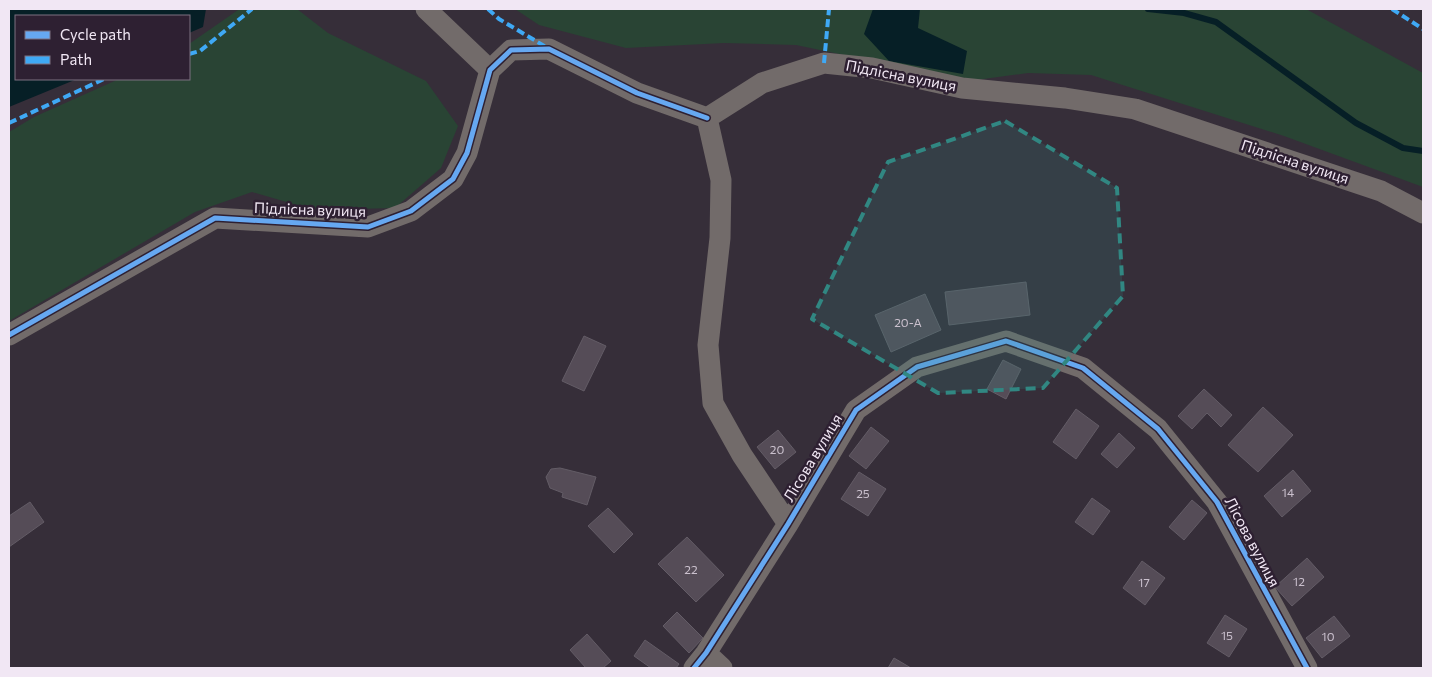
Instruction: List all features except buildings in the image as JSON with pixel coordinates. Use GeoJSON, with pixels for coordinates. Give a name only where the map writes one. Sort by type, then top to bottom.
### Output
{"type":"FeatureCollection","features":[{"type":"Feature","properties":{"kind":"street"},"geometry":{"type":"LineString","coordinates":[[426,9],[490,70],[511,50],[549,49],[637,93],[707,118],[720,180],[720,238],[708,345],[713,404],[742,455],[788,524]]}},
{"type":"Feature","properties":{"kind":"street","name":"Підлісна вулиця"},"geometry":{"type":"LineString","coordinates":[[707,118],[762,83],[824,63],[872,68],[962,88],[1065,98],[1136,109],[1381,191],[1423,213]]}},
{"type":"Feature","properties":{"kind":"street","name":"Підлісна вулиця"},"geometry":{"type":"LineString","coordinates":[[9,334],[215,218],[368,227],[411,211],[453,179],[467,153],[490,70]]}},
{"type":"Feature","properties":{"kind":"street","name":"Лісова вулиця"},"geometry":{"type":"LineString","coordinates":[[700,661],[788,524],[856,410],[917,367],[1006,341],[1083,368],[1158,429],[1217,502],[1307,668]]}},
{"type":"Feature","properties":{"kind":"street"},"geometry":{"type":"LineString","coordinates":[[700,661],[722,668]]}},
{"type":"Feature","properties":{"kind":"highlighted area"},"geometry":{"type":"Polygon","coordinates":[[[1005,121],[1117,188],[1123,296],[1043,388],[938,393],[812,319],[888,162],[1005,121]]]}},
{"type":"Feature","properties":{"kind":"green space"},"geometry":{"type":"Polygon","coordinates":[[[297,9],[328,33],[426,81],[458,126],[441,168],[395,208],[314,210],[252,192],[195,212],[9,321],[9,132],[34,117],[117,80],[190,80],[190,43],[238,10],[297,9]]]}},
{"type":"Feature","properties":{"kind":"green space"},"geometry":{"type":"Polygon","coordinates":[[[515,9],[1306,9],[1423,73],[1423,187],[1284,136],[1091,75],[1028,73],[969,81],[796,45],[724,43],[626,48],[539,25],[515,9]]]}},
{"type":"Feature","properties":{"kind":"water"},"geometry":{"type":"Polygon","coordinates":[[[9,9],[206,9],[203,27],[190,33],[190,15],[15,15],[15,80],[75,80],[9,107],[9,9]]]}},
{"type":"Feature","properties":{"kind":"water"},"geometry":{"type":"Polygon","coordinates":[[[873,9],[920,9],[918,28],[967,51],[963,74],[889,61],[864,34],[873,9]]]}},
{"type":"Feature","properties":{"kind":"waterway"},"geometry":{"type":"LineString","coordinates":[[1148,9],[1184,13],[1216,22],[1356,123],[1403,148],[1423,151]]}},
{"type":"Feature","properties":{"kind":"marked path"},"geometry":{"type":"LineString","coordinates":[[190,54],[200,51],[252,9]]}},
{"type":"Feature","properties":{"kind":"marked path"},"geometry":{"type":"LineString","coordinates":[[488,9],[499,19],[546,47]]}},
{"type":"Feature","properties":{"kind":"marked path"},"geometry":{"type":"LineString","coordinates":[[824,63],[829,9]]}},
{"type":"Feature","properties":{"kind":"marked path"},"geometry":{"type":"LineString","coordinates":[[1392,9],[1423,29]]}},
{"type":"Feature","properties":{"kind":"marked path"},"geometry":{"type":"LineString","coordinates":[[9,123],[102,80]]}},
{"type":"Feature","properties":{"kind":"cycle path"},"geometry":{"type":"LineString","coordinates":[[9,335],[215,218],[368,227],[411,211],[453,179],[467,153],[490,70],[511,50],[549,49],[637,93],[707,118]]}},
{"type":"Feature","properties":{"kind":"cycle path"},"geometry":{"type":"LineString","coordinates":[[694,668],[706,653],[788,524],[856,410],[917,367],[1006,341],[1083,368],[1158,429],[1217,502],[1307,668]]}}]}
